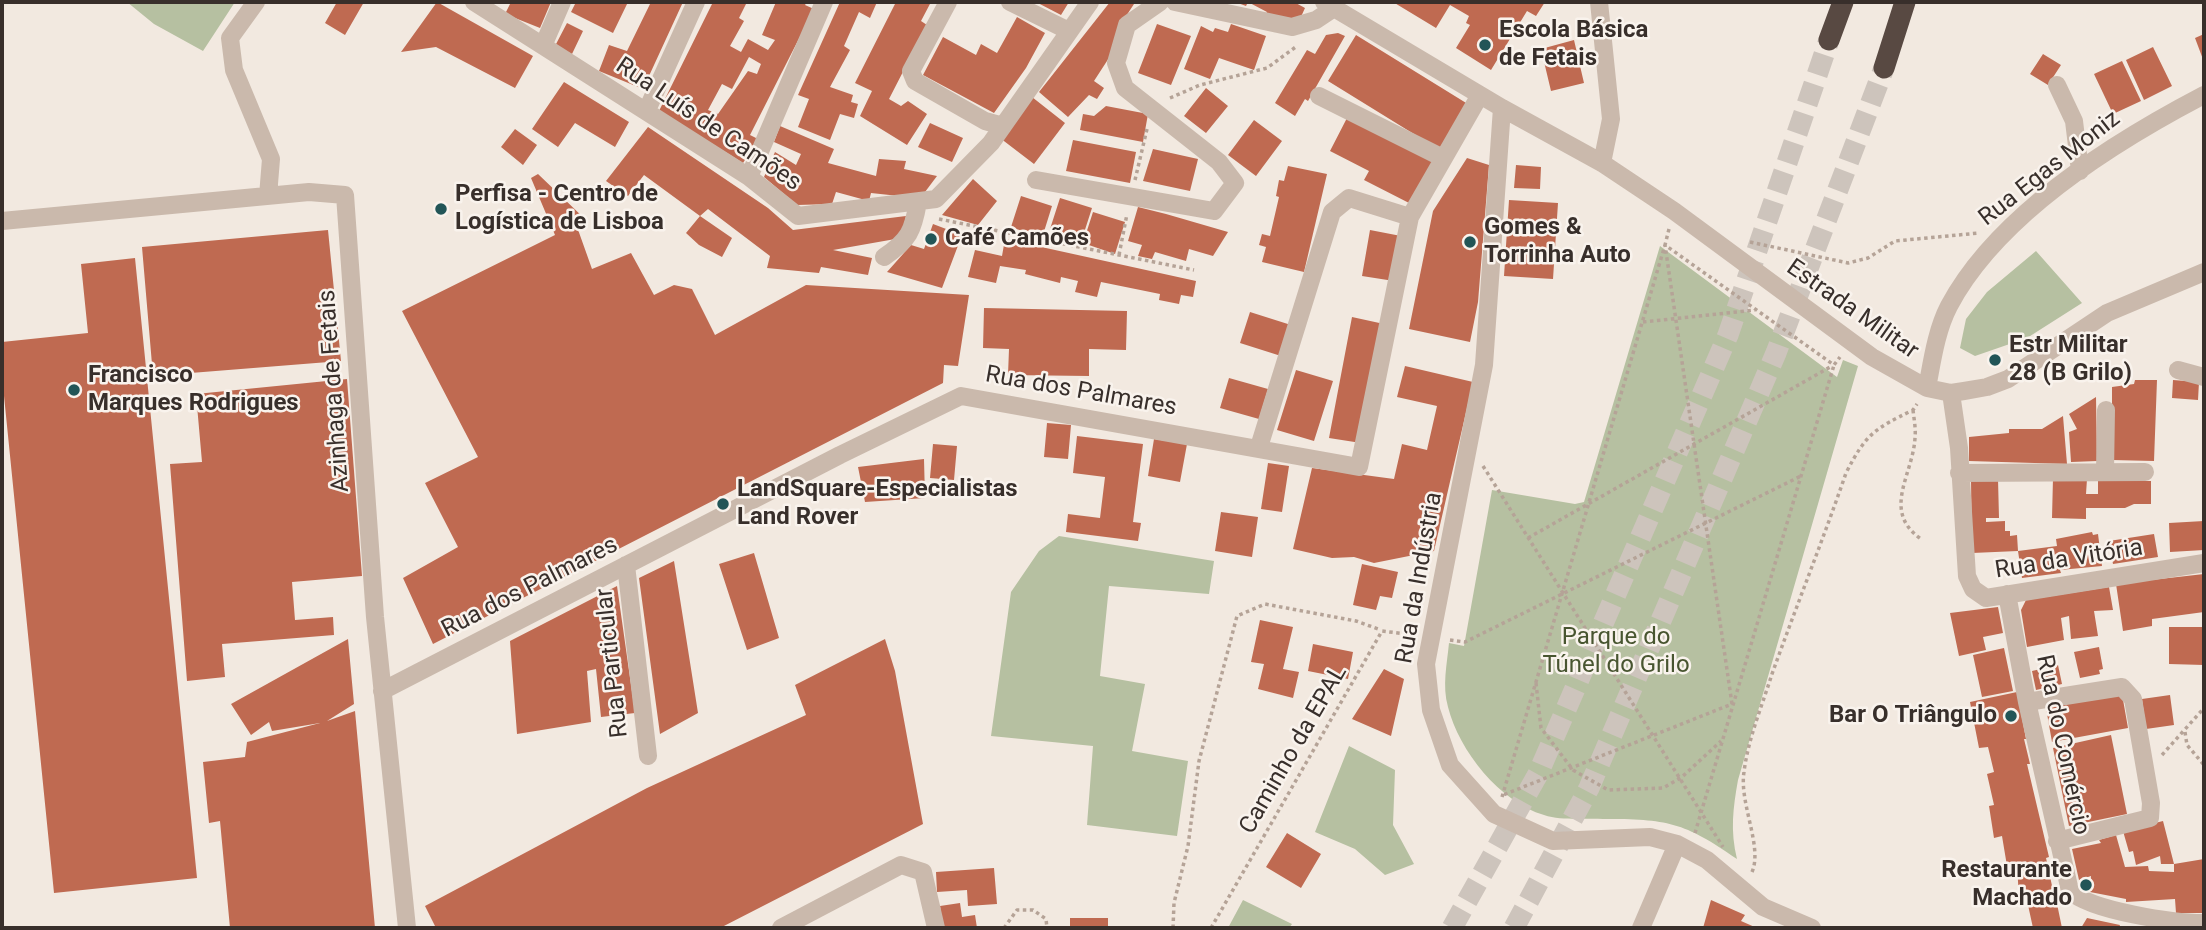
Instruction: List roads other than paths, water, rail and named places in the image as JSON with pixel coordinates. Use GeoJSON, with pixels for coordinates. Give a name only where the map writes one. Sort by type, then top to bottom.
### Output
{"type":"FeatureCollection","features":[{"type":"Feature","properties":{"kind":"highway"},"geometry":{"type":"LineString","coordinates":[[1884,68],[1906,3]]}},
{"type":"Feature","properties":{"kind":"highway"},"geometry":{"type":"LineString","coordinates":[[1829,40],[1840,6]]}},
{"type":"Feature","properties":{"kind":"street"},"geometry":{"type":"LineString","coordinates":[[256,2],[230,38],[234,70],[271,159],[268,196]]}},
{"type":"Feature","properties":{"kind":"street","name":"Rua Luís de Camões"},"geometry":{"type":"LineString","coordinates":[[474,2],[749,177],[798,216],[924,201]]}},
{"type":"Feature","properties":{"kind":"street"},"geometry":{"type":"LineString","coordinates":[[543,46],[562,2]]}},
{"type":"Feature","properties":{"kind":"street"},"geometry":{"type":"LineString","coordinates":[[647,110],[696,2]]}},
{"type":"Feature","properties":{"kind":"street"},"geometry":{"type":"LineString","coordinates":[[749,177],[824,2]]}},
{"type":"Feature","properties":{"kind":"street"},"geometry":{"type":"LineString","coordinates":[[948,2],[911,71],[915,80],[985,121],[1003,126]]}},
{"type":"Feature","properties":{"kind":"street"},"geometry":{"type":"LineString","coordinates":[[1010,2],[1069,32]]}},
{"type":"Feature","properties":{"kind":"street"},"geometry":{"type":"LineString","coordinates":[[884,257],[905,243],[924,201],[936,199],[991,143],[1090,2]]}},
{"type":"Feature","properties":{"kind":"street"},"geometry":{"type":"LineString","coordinates":[[1036,180],[1131,199],[1214,211],[1235,183],[1219,162],[1149,117],[1125,88],[1116,63],[1127,25],[1160,2]]}},
{"type":"Feature","properties":{"kind":"street"},"geometry":{"type":"LineString","coordinates":[[1175,2],[1292,27],[1316,20],[1329,5]]}},
{"type":"Feature","properties":{"kind":"street"},"geometry":{"type":"LineString","coordinates":[[1599,2],[1611,119],[1602,163]]}},
{"type":"Feature","properties":{"kind":"street","name":"Estrada Militar"},"geometry":{"type":"LineString","coordinates":[[1329,5],[1502,108],[1602,163],[1674,211],[1850,340],[1908,380],[1927,388],[1951,393],[1987,387],[2008,379],[2107,313],[2204,272]]}},
{"type":"Feature","properties":{"kind":"street"},"geometry":{"type":"LineString","coordinates":[[2057,85],[2074,121],[2080,171]]}},
{"type":"Feature","properties":{"kind":"street","name":"Rua dos Palmares"},"geometry":{"type":"LineString","coordinates":[[382,691],[961,396],[1259,447],[1359,467],[1410,217],[1480,95]]}},
{"type":"Feature","properties":{"kind":"street","name":"Rua Egas Moniz"},"geometry":{"type":"LineString","coordinates":[[1927,388],[1937,341],[1948,307],[2005,229],[2144,126],[2204,95]]}},
{"type":"Feature","properties":{"kind":"street"},"geometry":{"type":"LineString","coordinates":[[1319,96],[1443,158]]}},
{"type":"Feature","properties":{"kind":"street","name":"Rua da Indústria"},"geometry":{"type":"LineString","coordinates":[[1502,108],[1484,365],[1426,664],[1431,710],[1450,765],[1494,814],[1553,841],[1650,837],[1683,847],[1707,860],[1777,922],[1812,928]]}},
{"type":"Feature","properties":{"kind":"street","name":"Azinhaga de Fetais"},"geometry":{"type":"LineString","coordinates":[[2,221],[309,192],[345,195],[382,691],[407,928]]}},
{"type":"Feature","properties":{"kind":"street"},"geometry":{"type":"LineString","coordinates":[[1259,447],[1332,212],[1349,198],[1410,217]]}},
{"type":"Feature","properties":{"kind":"street"},"geometry":{"type":"LineString","coordinates":[[2178,370],[2204,377]]}},
{"type":"Feature","properties":{"kind":"street","name":"Rua da Vitória"},"geometry":{"type":"LineString","coordinates":[[1951,393],[1967,576],[1973,589],[1986,598],[2204,563]]}},
{"type":"Feature","properties":{"kind":"street"},"geometry":{"type":"LineString","coordinates":[[2105,472],[2106,410]]}},
{"type":"Feature","properties":{"kind":"street"},"geometry":{"type":"LineString","coordinates":[[1959,473],[2145,472]]}},
{"type":"Feature","properties":{"kind":"street","name":"Rua Particular"},"geometry":{"type":"LineString","coordinates":[[626,565],[648,756]]}},
{"type":"Feature","properties":{"kind":"street","name":"Rua do Comércio"},"geometry":{"type":"LineString","coordinates":[[2007,594],[2027,702],[2070,891],[2077,898],[2180,925],[2204,923]]}},
{"type":"Feature","properties":{"kind":"street"},"geometry":{"type":"LineString","coordinates":[[2027,702],[2122,687],[2133,699],[2151,803],[2150,818],[2057,841]]}},
{"type":"Feature","properties":{"kind":"street"},"geometry":{"type":"LineString","coordinates":[[1641,928],[1683,847]]}},
{"type":"Feature","properties":{"kind":"street"},"geometry":{"type":"LineString","coordinates":[[781,928],[901,864],[923,872],[936,928]]}},
{"type":"Feature","properties":{"kind":"tunnel"},"geometry":{"type":"LineString","coordinates":[[1452,928],[1538,774],[1728,335],[1829,40]]}},
{"type":"Feature","properties":{"kind":"tunnel"},"geometry":{"type":"LineString","coordinates":[[1514,928],[1589,788],[1776,353],[1884,68]]}},
{"type":"Feature","properties":{"kind":"place","name":"Escola Básica de Fetais"},"geometry":{"type":"Point","coordinates":[1485,45]}},
{"type":"Feature","properties":{"kind":"place","name":"Perfisa - Centro de Logística de Lisboa"},"geometry":{"type":"Point","coordinates":[441,209]}},
{"type":"Feature","properties":{"kind":"place","name":"Café Camões"},"geometry":{"type":"Point","coordinates":[931,239]}},
{"type":"Feature","properties":{"kind":"place","name":"Gomes & Torrinha Auto"},"geometry":{"type":"Point","coordinates":[1470,242]}},
{"type":"Feature","properties":{"kind":"place","name":"Estr Militar 28 (B Grilo)"},"geometry":{"type":"Point","coordinates":[1995,360]}},
{"type":"Feature","properties":{"kind":"place","name":"Francisco Marques Rodrigues"},"geometry":{"type":"Point","coordinates":[74,390]}},
{"type":"Feature","properties":{"kind":"place","name":"LandSquare-Especialistas Land Rover"},"geometry":{"type":"Point","coordinates":[723,504]}},
{"type":"Feature","properties":{"kind":"place","name":"Bar O Triângulo"},"geometry":{"type":"Point","coordinates":[2011,716]}},
{"type":"Feature","properties":{"kind":"place","name":"Restaurante Machado"},"geometry":{"type":"Point","coordinates":[2086,885]}},
{"type":"Feature","properties":{"kind":"park label","name":"Parque do Túnel do Grilo"},"geometry":{"type":"Point","coordinates":[1616,652]}}]}
